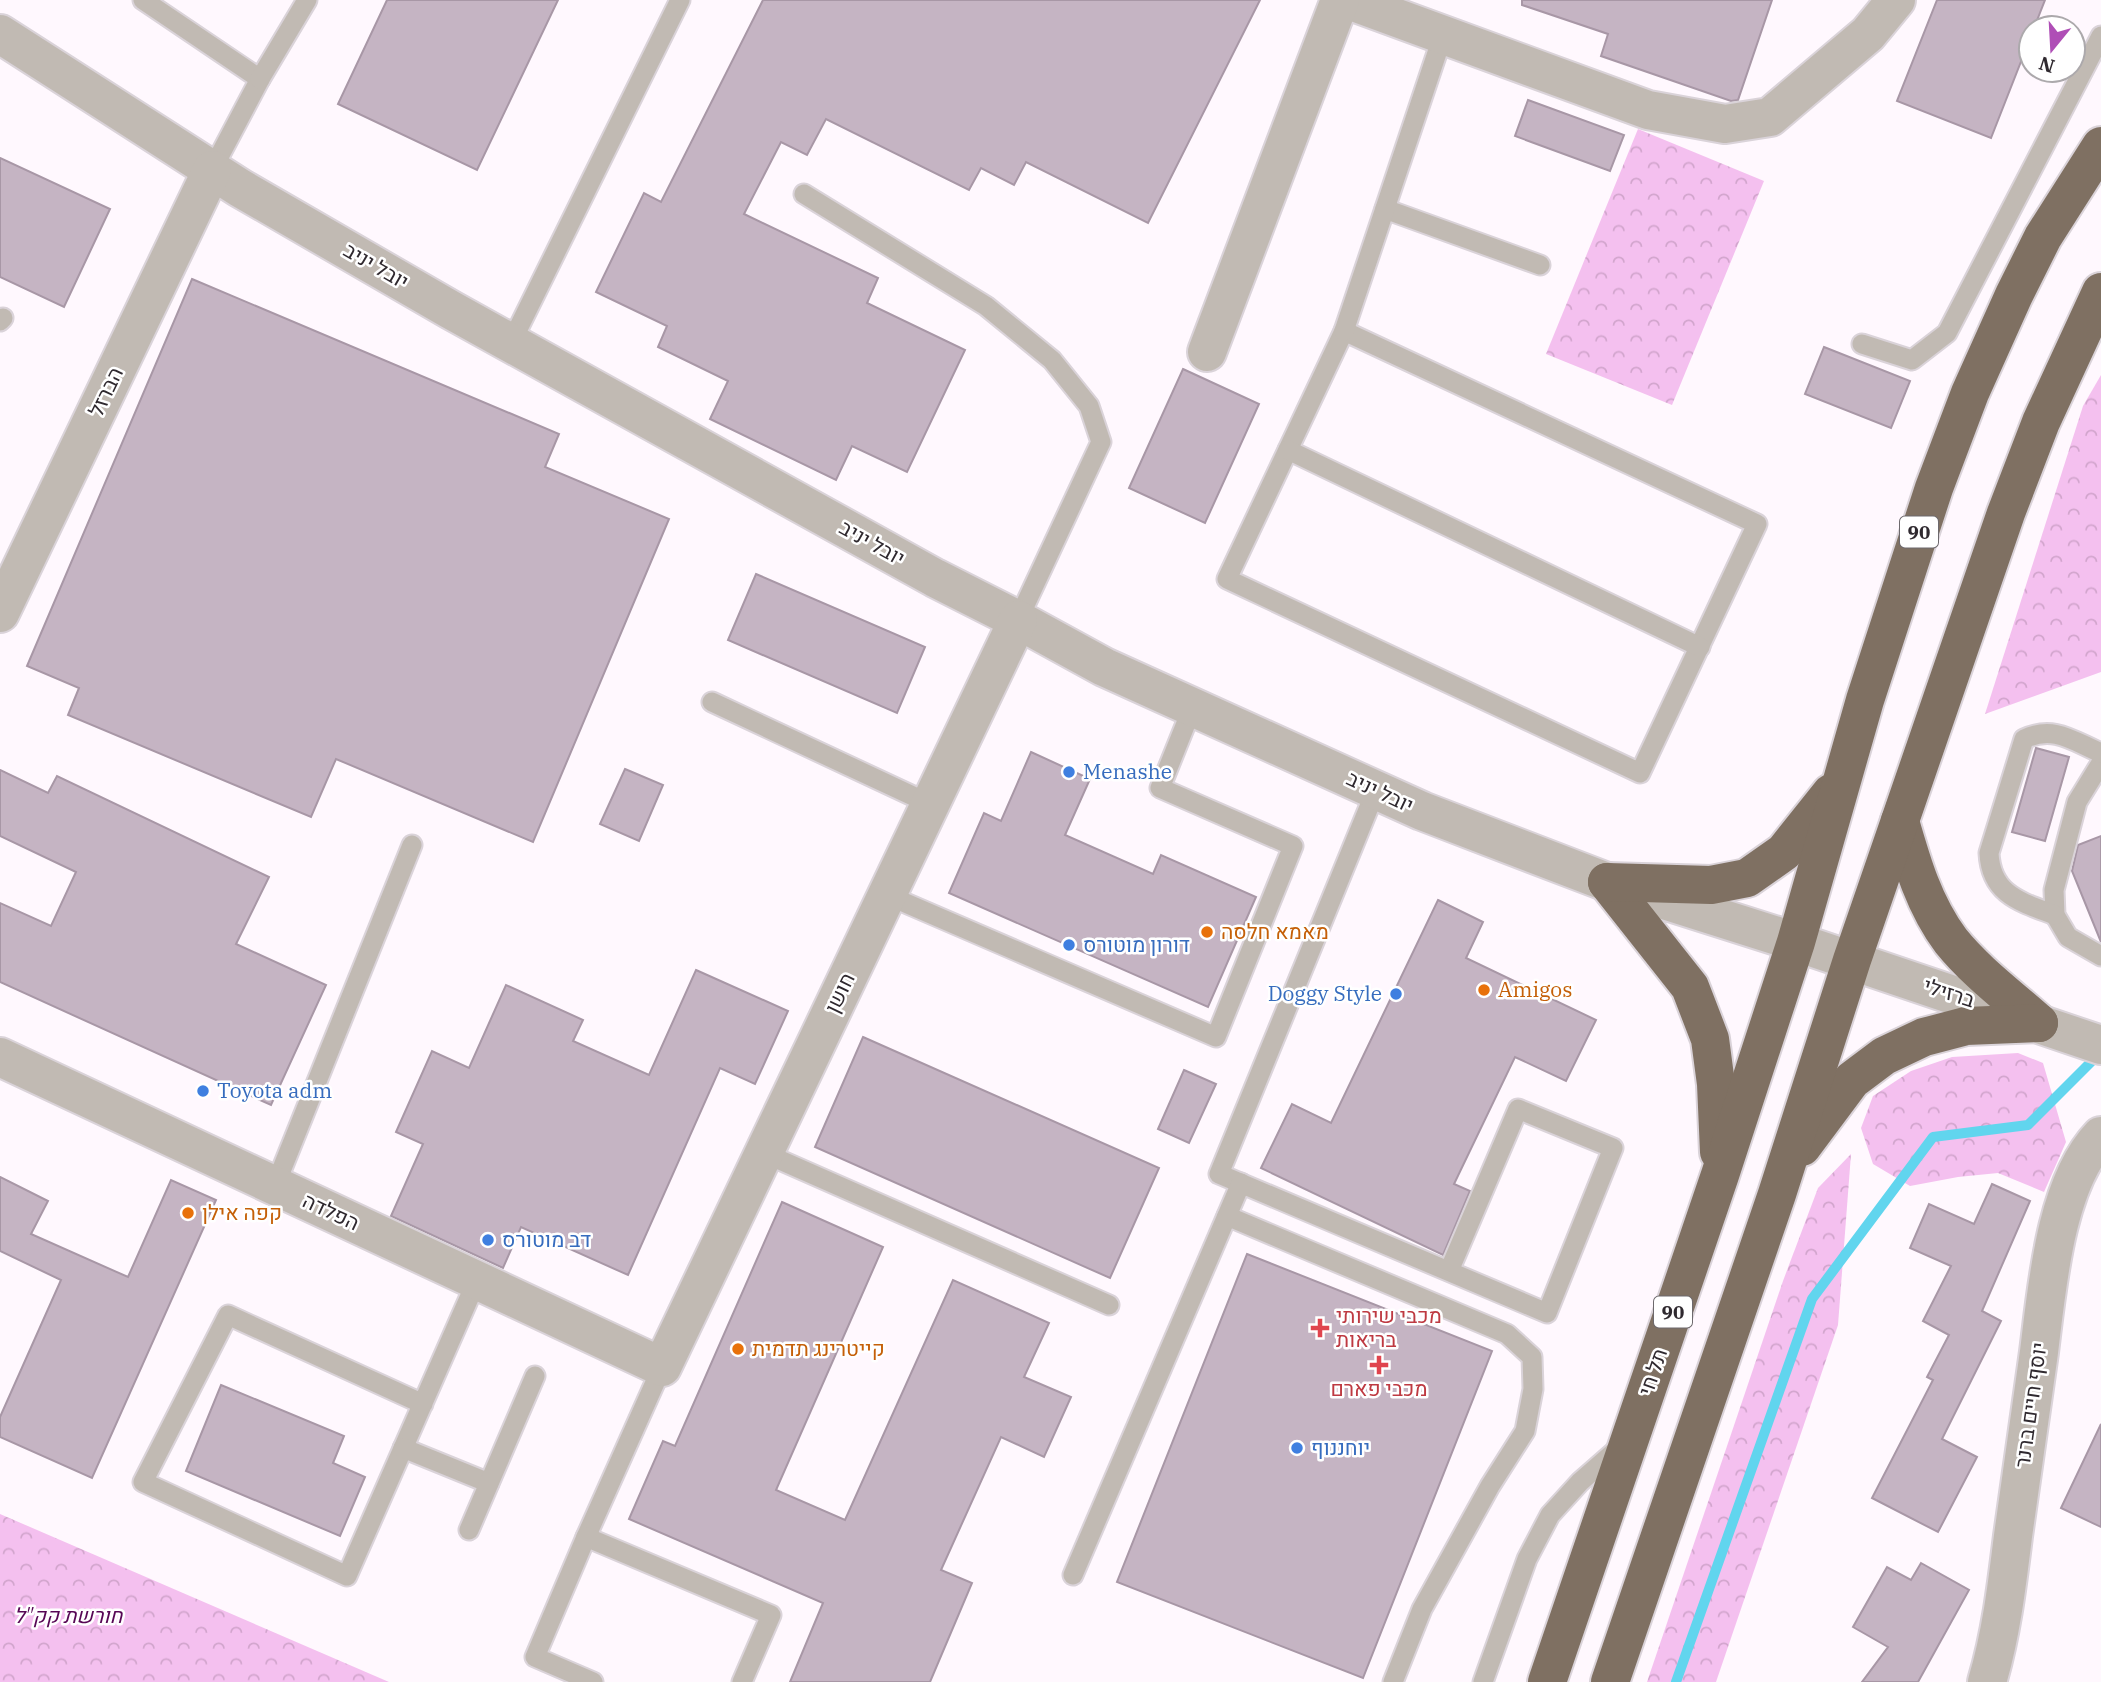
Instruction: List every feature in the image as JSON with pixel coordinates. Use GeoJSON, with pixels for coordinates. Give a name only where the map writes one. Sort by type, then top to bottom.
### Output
{"type":"FeatureCollection","features":[{"type":"Feature","properties":{"kind":"highway","name":"90"},"geometry":{"type":"LineString","coordinates":[[1796,942],[1865,700],[1934,488],[1970,393],[2043,237],[2101,146]]}},
{"type":"Feature","properties":{"kind":"highway"},"geometry":{"type":"LineString","coordinates":[[1610,1682],[1785,1170],[1852,960],[2016,487],[2040,422],[2101,292]]}},
{"type":"Feature","properties":{"kind":"highway"},"geometry":{"type":"LineString","coordinates":[[1607,882],[1711,885],[1747,878],[1784,852],[1843,778]]}},
{"type":"Feature","properties":{"kind":"highway"},"geometry":{"type":"LineString","coordinates":[[1900,821],[1914,871],[1930,907],[1951,941],[1981,972],[2039,1023]]}},
{"type":"Feature","properties":{"kind":"highway"},"geometry":{"type":"LineString","coordinates":[[1607,882],[1690,987],[1702,1018],[1710,1040],[1716,1084],[1720,1175]]}},
{"type":"Feature","properties":{"kind":"highway","name":"תל חי"},"geometry":{"type":"LineString","coordinates":[[1547,1682],[1720,1175],[1796,942]]}},
{"type":"Feature","properties":{"kind":"highway"},"geometry":{"type":"LineString","coordinates":[[1785,1170],[1852,1080],[1884,1056],[1924,1037],[1966,1026],[2039,1023]]}},
{"type":"Feature","properties":{"kind":"street"},"geometry":{"type":"LineString","coordinates":[[1207,352],[1340,0]]}},
{"type":"Feature","properties":{"kind":"street"},"geometry":{"type":"LineString","coordinates":[[1348,0],[1648,110],[1725,124],[1770,117],[1868,34],[1896,0]]}},
{"type":"Feature","properties":{"kind":"street","name":"יובל יניב"},"geometry":{"type":"LineString","coordinates":[[0,34],[212,170],[511,343],[935,578],[1104,667],[1422,811],[1607,882],[1796,942]]}},
{"type":"Feature","properties":{"kind":"street","name":"הברזל"},"geometry":{"type":"LineString","coordinates":[[0,613],[212,170]]}},
{"type":"Feature","properties":{"kind":"street","name":"חושן"},"geometry":{"type":"LineString","coordinates":[[662,1367],[1018,620]]}},
{"type":"Feature","properties":{"kind":"street","name":"ברזילי"},"geometry":{"type":"LineString","coordinates":[[1796,942],[2101,1045]]}},
{"type":"Feature","properties":{"kind":"street","name":"הפלדה"},"geometry":{"type":"LineString","coordinates":[[0,1057],[662,1367]]}},
{"type":"Feature","properties":{"kind":"street","name":"יוסף חיים ברנר"},"geometry":{"type":"LineString","coordinates":[[1987,1682],[1995,1654],[2008,1576],[2050,1267],[2064,1206],[2088,1149],[2101,1136]]}},
{"type":"Feature","properties":{"kind":"lane"},"geometry":{"type":"LineString","coordinates":[[143,0],[261,79]]}},
{"type":"Feature","properties":{"kind":"lane"},"geometry":{"type":"LineString","coordinates":[[212,170],[307,0]]}},
{"type":"Feature","properties":{"kind":"lane"},"geometry":{"type":"LineString","coordinates":[[511,343],[680,0]]}},
{"type":"Feature","properties":{"kind":"lane"},"geometry":{"type":"LineString","coordinates":[[1344,331],[1757,524],[1640,773],[1227,579],[1344,331],[1443,35]]}},
{"type":"Feature","properties":{"kind":"lane"},"geometry":{"type":"LineString","coordinates":[[1862,344],[1912,360],[1947,332],[2101,36]]}},
{"type":"Feature","properties":{"kind":"lane"},"geometry":{"type":"LineString","coordinates":[[804,194],[986,306],[1052,360],[1089,406],[1101,442],[1018,620]]}},
{"type":"Feature","properties":{"kind":"lane"},"geometry":{"type":"LineString","coordinates":[[1385,209],[1540,265]]}},
{"type":"Feature","properties":{"kind":"lane"},"geometry":{"type":"LineString","coordinates":[[1288,450],[1700,647]]}},
{"type":"Feature","properties":{"kind":"lane"},"geometry":{"type":"LineString","coordinates":[[712,702],[930,804]]}},
{"type":"Feature","properties":{"kind":"lane"},"geometry":{"type":"LineString","coordinates":[[887,895],[1216,1037],[1293,846],[1160,788],[1193,706]]}},
{"type":"Feature","properties":{"kind":"lane"},"geometry":{"type":"LineString","coordinates":[[2055,915],[2016,901],[1997,884],[1989,865],[1989,853],[2024,739],[2038,733],[2055,733],[2101,754]]}},
{"type":"Feature","properties":{"kind":"lane"},"geometry":{"type":"LineString","coordinates":[[2101,764],[2077,802],[2054,890],[2055,915],[2068,937],[2101,956]]}},
{"type":"Feature","properties":{"kind":"lane"},"geometry":{"type":"LineString","coordinates":[[1377,790],[1219,1174],[1547,1313],[1613,1148],[1518,1109],[1449,1271]]}},
{"type":"Feature","properties":{"kind":"lane"},"geometry":{"type":"LineString","coordinates":[[275,1186],[412,845]]}},
{"type":"Feature","properties":{"kind":"lane"},"geometry":{"type":"LineString","coordinates":[[764,1153],[1109,1305]]}},
{"type":"Feature","properties":{"kind":"lane"},"geometry":{"type":"LineString","coordinates":[[1073,1575],[1241,1183]]}},
{"type":"Feature","properties":{"kind":"lane"},"geometry":{"type":"LineString","coordinates":[[1227,1216],[1507,1334],[1532,1357],[1532,1389],[1525,1431],[1490,1486],[1422,1609],[1394,1682]]}},
{"type":"Feature","properties":{"kind":"lane"},"geometry":{"type":"LineString","coordinates":[[423,1404],[228,1315],[143,1482],[347,1576],[423,1404],[477,1280]]}},
{"type":"Feature","properties":{"kind":"lane"},"geometry":{"type":"LineString","coordinates":[[593,1682],[535,1657],[662,1367]]}},
{"type":"Feature","properties":{"kind":"lane"},"geometry":{"type":"LineString","coordinates":[[468,1530],[535,1376]]}},
{"type":"Feature","properties":{"kind":"lane"},"geometry":{"type":"LineString","coordinates":[[1483,1682],[1527,1559],[1550,1515],[1580,1482],[1631,1437]]}},
{"type":"Feature","properties":{"kind":"lane"},"geometry":{"type":"LineString","coordinates":[[403,1448],[489,1483]]}},
{"type":"Feature","properties":{"kind":"lane"},"geometry":{"type":"LineString","coordinates":[[586,1537],[771,1615],[742,1682]]}},
{"type":"Feature","properties":{"kind":"green space"},"geometry":{"type":"Polygon","coordinates":[[[1638,129],[1764,181],[1672,405],[1546,354],[1638,129]]]}},
{"type":"Feature","properties":{"kind":"green space"},"geometry":{"type":"Polygon","coordinates":[[[2101,375],[2101,672],[1985,714],[2083,406],[2101,375]]]}},
{"type":"Feature","properties":{"kind":"green space"},"geometry":{"type":"Polygon","coordinates":[[[2018,1053],[2043,1063],[2066,1142],[2044,1192],[1998,1173],[1910,1186],[1873,1164],[1861,1128],[1873,1096],[1911,1071],[1952,1057],[2018,1053]]]}},
{"type":"Feature","properties":{"kind":"green space"},"geometry":{"type":"Polygon","coordinates":[[[1851,1154],[1838,1325],[1716,1682],[1647,1682],[1783,1281],[1818,1188],[1851,1154]]]}},
{"type":"Feature","properties":{"kind":"green space","name":"חורשת קק\"ל"},"geometry":{"type":"Polygon","coordinates":[[[0,1514],[389,1682],[0,1682],[0,1514]]]}},
{"type":"Feature","properties":{"kind":"building"},"geometry":{"type":"Polygon","coordinates":[[[387,0],[558,0],[477,170],[338,104],[387,0]]]}},
{"type":"Feature","properties":{"kind":"building"},"geometry":{"type":"Polygon","coordinates":[[[763,0],[1260,0],[1148,223],[1026,162],[1014,185],[981,168],[969,190],[826,119],[807,155],[781,142],[744,214],[878,278],[867,303],[965,350],[907,472],[852,446],[836,480],[710,419],[728,381],[658,347],[667,326],[596,292],[644,193],[661,202],[763,0]]]}},
{"type":"Feature","properties":{"kind":"building"},"geometry":{"type":"Polygon","coordinates":[[[1522,0],[1772,0],[1738,100],[1731,101],[1601,56],[1608,34],[1522,5],[1522,0]]]}},
{"type":"Feature","properties":{"kind":"building"},"geometry":{"type":"Polygon","coordinates":[[[1937,0],[2045,0],[2040,14],[2017,14],[2017,72],[1991,138],[1897,101],[1937,0]]]}},
{"type":"Feature","properties":{"kind":"building"},"geometry":{"type":"Polygon","coordinates":[[[1528,100],[1624,135],[1610,171],[1515,136],[1528,100]]]}},
{"type":"Feature","properties":{"kind":"building"},"geometry":{"type":"Polygon","coordinates":[[[0,158],[110,209],[64,307],[0,277],[0,158]]]}},
{"type":"Feature","properties":{"kind":"building"},"geometry":{"type":"Polygon","coordinates":[[[192,279],[559,434],[545,467],[669,519],[533,842],[336,759],[311,817],[68,715],[79,688],[27,666],[192,279]]]}},
{"type":"Feature","properties":{"kind":"building"},"geometry":{"type":"Polygon","coordinates":[[[1824,347],[1910,381],[1891,428],[1805,394],[1824,347]]]}},
{"type":"Feature","properties":{"kind":"building"},"geometry":{"type":"Polygon","coordinates":[[[1183,369],[1259,404],[1205,523],[1129,488],[1183,369]]]}},
{"type":"Feature","properties":{"kind":"building"},"geometry":{"type":"Polygon","coordinates":[[[756,574],[925,647],[897,713],[728,640],[756,574]]]}},
{"type":"Feature","properties":{"kind":"building"},"geometry":{"type":"Polygon","coordinates":[[[2036,748],[2069,757],[2045,841],[2012,832],[2036,748]]]}},
{"type":"Feature","properties":{"kind":"building"},"geometry":{"type":"Polygon","coordinates":[[[1031,752],[1090,779],[1065,835],[1153,874],[1161,855],[1256,897],[1208,1007],[949,893],[984,813],[1001,821],[1031,752]]]}},
{"type":"Feature","properties":{"kind":"building"},"geometry":{"type":"Polygon","coordinates":[[[625,769],[663,785],[639,841],[600,824],[625,769]]]}},
{"type":"Feature","properties":{"kind":"building"},"geometry":{"type":"Polygon","coordinates":[[[0,770],[48,793],[57,776],[269,877],[236,944],[326,985],[271,1105],[0,982],[0,903],[51,926],[76,872],[0,836],[0,770]]]}},
{"type":"Feature","properties":{"kind":"building"},"geometry":{"type":"Polygon","coordinates":[[[2101,836],[2101,942],[2072,871],[2078,845],[2101,836]]]}},
{"type":"Feature","properties":{"kind":"building"},"geometry":{"type":"Polygon","coordinates":[[[1438,900],[1483,922],[1466,958],[1596,1020],[1566,1081],[1515,1057],[1454,1184],[1470,1191],[1443,1255],[1261,1168],[1292,1104],[1331,1123],[1438,900]]]}},
{"type":"Feature","properties":{"kind":"building"},"geometry":{"type":"Polygon","coordinates":[[[696,970],[788,1011],[755,1084],[720,1068],[628,1275],[521,1227],[503,1268],[391,1216],[423,1144],[396,1132],[432,1051],[469,1068],[506,985],[583,1020],[573,1041],[649,1075],[696,970]]]}},
{"type":"Feature","properties":{"kind":"building"},"geometry":{"type":"Polygon","coordinates":[[[863,1037],[1159,1168],[1110,1278],[815,1147],[863,1037]]]}},
{"type":"Feature","properties":{"kind":"building"},"geometry":{"type":"Polygon","coordinates":[[[1184,1070],[1216,1084],[1189,1143],[1158,1129],[1184,1070]]]}},
{"type":"Feature","properties":{"kind":"building"},"geometry":{"type":"Polygon","coordinates":[[[0,1177],[48,1201],[31,1234],[128,1277],[171,1180],[216,1200],[92,1478],[0,1437],[0,1417],[61,1280],[0,1251],[0,1177]]]}},
{"type":"Feature","properties":{"kind":"building"},"geometry":{"type":"Polygon","coordinates":[[[1992,1184],[2030,1201],[1982,1311],[2001,1321],[1942,1439],[1977,1457],[1938,1532],[1872,1498],[1933,1380],[1927,1377],[1949,1335],[1923,1321],[1951,1266],[1910,1248],[1929,1204],[1974,1224],[1992,1184]]]}},
{"type":"Feature","properties":{"kind":"building"},"geometry":{"type":"Polygon","coordinates":[[[782,1202],[883,1247],[776,1490],[845,1520],[953,1280],[1049,1323],[1024,1377],[1071,1397],[1044,1457],[1001,1437],[941,1570],[972,1583],[930,1682],[790,1682],[823,1603],[629,1519],[663,1441],[675,1446],[782,1202]]]}},
{"type":"Feature","properties":{"kind":"building"},"geometry":{"type":"Polygon","coordinates":[[[1247,1254],[1492,1351],[1363,1678],[1117,1582],[1247,1254]]]}},
{"type":"Feature","properties":{"kind":"building"},"geometry":{"type":"Polygon","coordinates":[[[221,1385],[344,1436],[333,1463],[365,1477],[340,1536],[186,1471],[221,1385]]]}},
{"type":"Feature","properties":{"kind":"building"},"geometry":{"type":"Polygon","coordinates":[[[2101,1424],[2101,1527],[2061,1508],[2101,1424]]]}},
{"type":"Feature","properties":{"kind":"building"},"geometry":{"type":"Polygon","coordinates":[[[1921,1563],[1969,1590],[1918,1682],[1862,1682],[1888,1647],[1853,1627],[1887,1567],[1911,1580],[1921,1563]]]}},
{"type":"Feature","properties":{"kind":"waterway"},"geometry":{"type":"LineString","coordinates":[[1676,1682],[1812,1299],[1933,1137],[2028,1125],[2101,1052]]}},
{"type":"Feature","properties":{"kind":"place","name":"Menashe"},"geometry":{"type":"Point","coordinates":[1069,772]}},
{"type":"Feature","properties":{"kind":"place","name":"מאמא חלסה"},"geometry":{"type":"Point","coordinates":[1207,932]}},
{"type":"Feature","properties":{"kind":"place","name":"דורון מוטורס"},"geometry":{"type":"Point","coordinates":[1069,945]}},
{"type":"Feature","properties":{"kind":"place","name":"Amigos"},"geometry":{"type":"Point","coordinates":[1484,990]}},
{"type":"Feature","properties":{"kind":"place","name":"Doggy Style"},"geometry":{"type":"Point","coordinates":[1396,994]}},
{"type":"Feature","properties":{"kind":"place","name":"Toyota adm"},"geometry":{"type":"Point","coordinates":[203,1091]}},
{"type":"Feature","properties":{"kind":"place","name":"קפה אילן"},"geometry":{"type":"Point","coordinates":[188,1213]}},
{"type":"Feature","properties":{"kind":"place","name":"דב מוטורס"},"geometry":{"type":"Point","coordinates":[488,1240]}},
{"type":"Feature","properties":{"kind":"place","name":"מכבי שירותי בריאות"},"geometry":{"type":"Point","coordinates":[1320,1328]}},
{"type":"Feature","properties":{"kind":"place","name":"קייטרינג תדמית"},"geometry":{"type":"Point","coordinates":[738,1349]}},
{"type":"Feature","properties":{"kind":"place","name":"מכבי פארם"},"geometry":{"type":"Point","coordinates":[1379,1365]}},
{"type":"Feature","properties":{"kind":"place","name":"יוחננוף"},"geometry":{"type":"Point","coordinates":[1297,1448]}}]}
